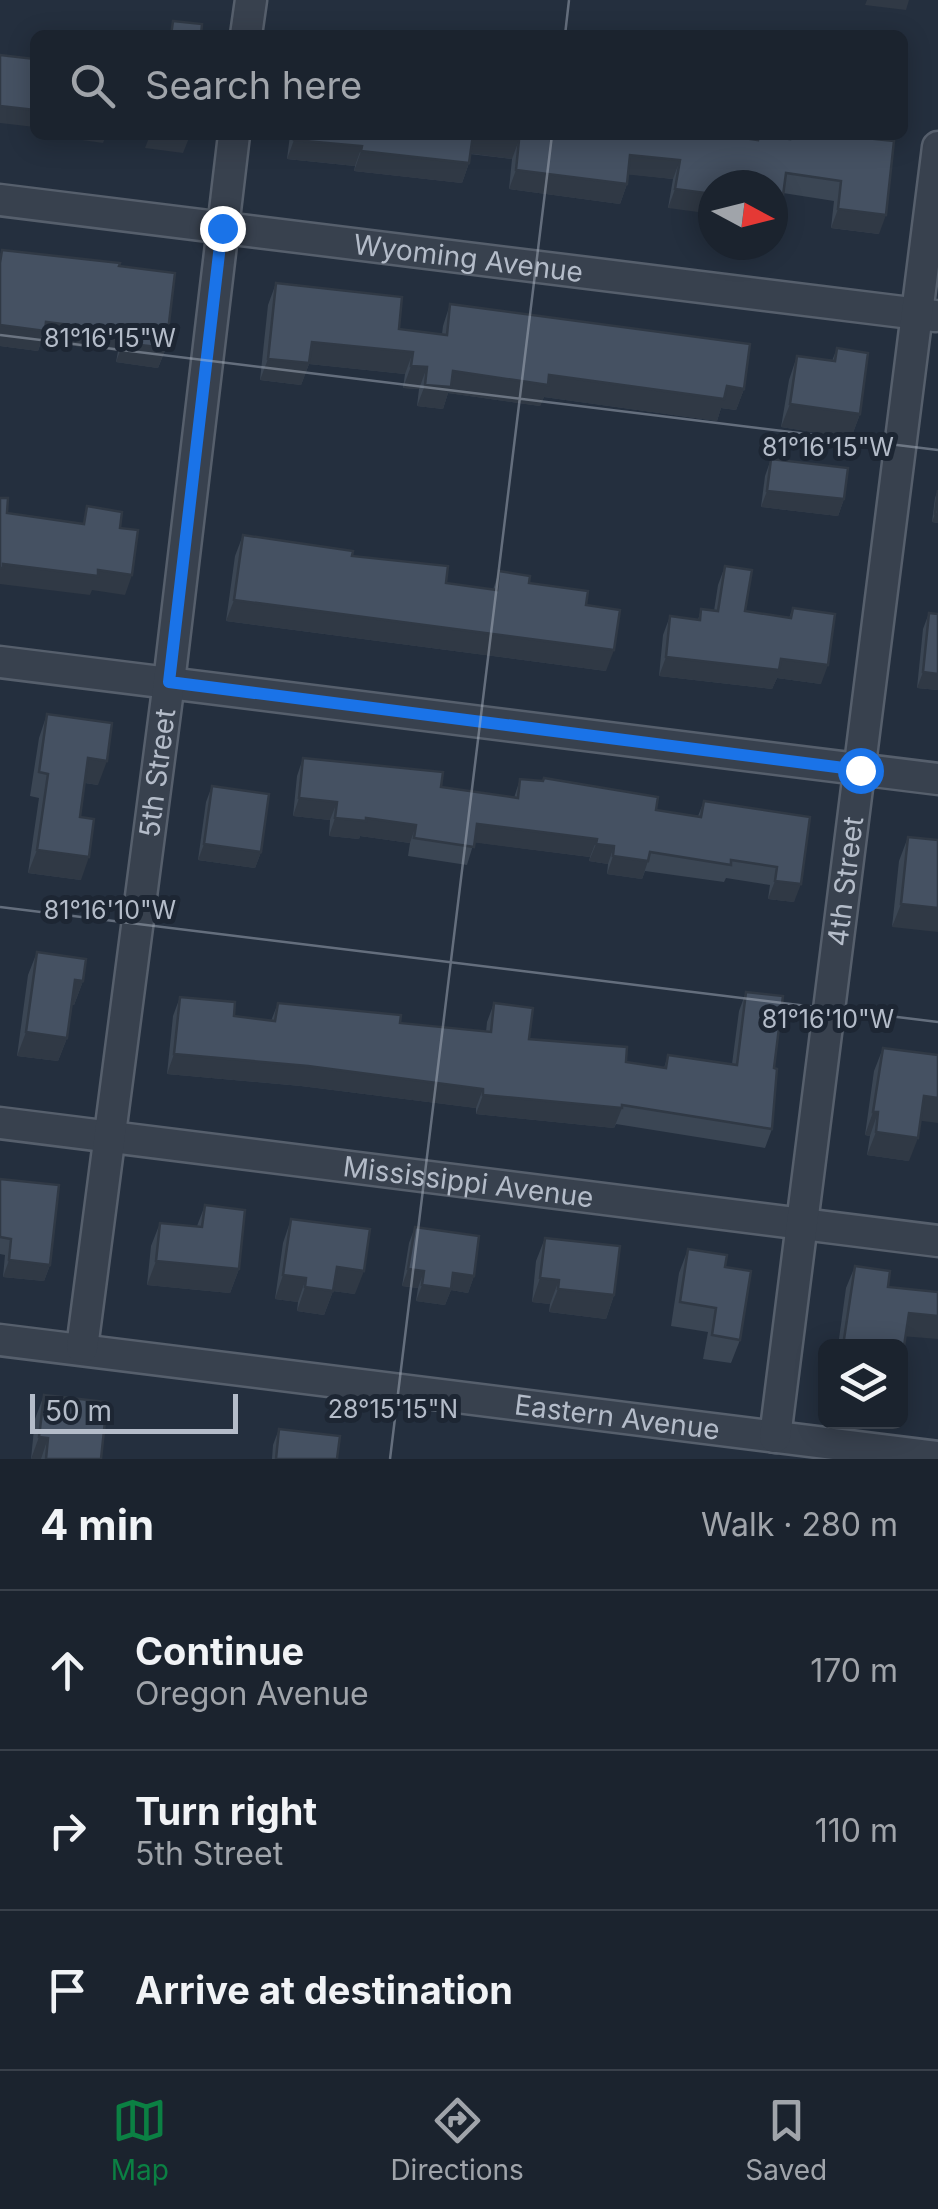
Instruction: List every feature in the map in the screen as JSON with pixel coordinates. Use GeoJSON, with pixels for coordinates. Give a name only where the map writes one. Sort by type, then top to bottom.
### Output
{"type":"FeatureCollection","features":[{"type":"Feature","properties":{"kind":"street"},"geometry":{"type":"LineString","coordinates":[[247,30],[251,0]]}},
{"type":"Feature","properties":{"kind":"street","name":"5th Street"},"geometry":{"type":"LineString","coordinates":[[82,1348],[169,682],[233,140]]}},
{"type":"Feature","properties":{"kind":"street","name":"4th Street"},"geometry":{"type":"LineString","coordinates":[[775,1437],[860,770],[928,315],[938,148]]}},
{"type":"Feature","properties":{"kind":"street","name":"Wyoming Avenue"},"geometry":{"type":"LineString","coordinates":[[0,200],[928,315]]}},
{"type":"Feature","properties":{"kind":"street"},"geometry":{"type":"LineString","coordinates":[[0,662],[938,780]]}},
{"type":"Feature","properties":{"kind":"street","name":"Mississippi Avenue"},"geometry":{"type":"LineString","coordinates":[[0,1123],[938,1242]]}},
{"type":"Feature","properties":{"kind":"street","name":"Eastern Avenue"},"geometry":{"type":"LineString","coordinates":[[0,1340],[938,1457]]}},
{"type":"Feature","properties":{"kind":"building"},"geometry":{"type":"Polygon","coordinates":[[[173,21],[202,24],[201,30],[172,30],[173,21]]]}},
{"type":"Feature","properties":{"kind":"building"},"geometry":{"type":"Polygon","coordinates":[[[0,55],[30,58],[30,109],[0,106],[0,55]]]}},
{"type":"Feature","properties":{"kind":"building"},"geometry":{"type":"Polygon","coordinates":[[[294,140],[472,140],[469,163],[361,151],[362,146],[294,140]]]}},
{"type":"Feature","properties":{"kind":"building"},"geometry":{"type":"Polygon","coordinates":[[[519,140],[894,141],[886,215],[838,209],[841,181],[788,173],[788,170],[698,170],[698,192],[675,189],[680,160],[630,155],[627,184],[516,170],[519,140]]]}},
{"type":"Feature","properties":{"kind":"building"},"geometry":{"type":"Polygon","coordinates":[[[2,250],[175,273],[166,348],[123,343],[125,332],[46,322],[45,331],[0,325],[2,250]]]}},
{"type":"Feature","properties":{"kind":"building"},"geometry":{"type":"Polygon","coordinates":[[[276,283],[402,297],[399,329],[447,335],[450,304],[750,344],[744,389],[727,386],[724,399],[549,375],[548,385],[453,371],[451,387],[425,385],[427,367],[411,366],[413,352],[312,342],[309,363],[268,359],[276,283]]]}},
{"type":"Feature","properties":{"kind":"building"},"geometry":{"type":"Polygon","coordinates":[[[837,348],[868,353],[860,414],[790,404],[797,356],[835,361],[837,348]]]}},
{"type":"Feature","properties":{"kind":"building"},"geometry":{"type":"Polygon","coordinates":[[[771,459],[848,468],[844,499],[767,491],[771,459]]]}},
{"type":"Feature","properties":{"kind":"building"},"geometry":{"type":"Polygon","coordinates":[[[0,498],[8,498],[7,513],[84,524],[87,506],[122,512],[120,528],[138,530],[132,575],[98,570],[98,576],[3,564],[0,568],[0,498]]]}},
{"type":"Feature","properties":{"kind":"building"},"geometry":{"type":"Polygon","coordinates":[[[243,535],[353,551],[352,556],[448,566],[446,583],[497,590],[499,571],[530,576],[529,583],[588,591],[586,605],[620,610],[614,650],[234,600],[243,535]]]}},
{"type":"Feature","properties":{"kind":"building"},"geometry":{"type":"Polygon","coordinates":[[[725,566],[752,570],[745,611],[791,618],[793,608],[835,614],[828,665],[781,659],[779,670],[666,657],[670,616],[700,620],[701,609],[718,611],[725,566]]]}},
{"type":"Feature","properties":{"kind":"building"},"geometry":{"type":"Polygon","coordinates":[[[929,613],[938,614],[938,674],[923,672],[929,613]]]}},
{"type":"Feature","properties":{"kind":"building"},"geometry":{"type":"Polygon","coordinates":[[[47,714],[112,723],[107,761],[88,758],[80,817],[94,819],[89,857],[37,850],[48,774],[39,772],[47,714]]]}},
{"type":"Feature","properties":{"kind":"building"},"geometry":{"type":"Polygon","coordinates":[[[303,758],[443,772],[441,787],[518,798],[520,779],[544,778],[658,797],[656,810],[701,817],[704,801],[810,817],[801,884],[775,881],[777,867],[731,860],[731,865],[650,852],[648,861],[613,856],[614,846],[596,844],[597,839],[477,824],[474,847],[414,838],[416,825],[335,818],[337,802],[299,798],[303,758]]]}},
{"type":"Feature","properties":{"kind":"building"},"geometry":{"type":"Polygon","coordinates":[[[212,786],[269,794],[261,852],[204,844],[212,786]]]}},
{"type":"Feature","properties":{"kind":"building"},"geometry":{"type":"Polygon","coordinates":[[[908,837],[938,840],[938,908],[901,904],[908,837]]]}},
{"type":"Feature","properties":{"kind":"building"},"geometry":{"type":"Polygon","coordinates":[[[37,952],[86,959],[83,981],[75,980],[67,1038],[26,1032],[37,952]]]}},
{"type":"Feature","properties":{"kind":"building"},"geometry":{"type":"Polygon","coordinates":[[[746,992],[783,996],[774,1068],[777,1069],[772,1129],[622,1105],[483,1095],[483,1089],[308,1066],[174,1054],[180,997],[235,1002],[234,1016],[275,1021],[278,1003],[401,1015],[400,1023],[491,1032],[494,1003],[533,1008],[529,1039],[627,1047],[626,1062],[666,1068],[668,1055],[737,1065],[746,992]]]}},
{"type":"Feature","properties":{"kind":"building"},"geometry":{"type":"Polygon","coordinates":[[[883,1048],[938,1055],[938,1098],[924,1096],[918,1138],[876,1132],[878,1112],[873,1112],[883,1048]]]}},
{"type":"Feature","properties":{"kind":"building"},"geometry":{"type":"Polygon","coordinates":[[[0,1179],[59,1185],[50,1265],[9,1260],[11,1239],[0,1237],[0,1179]]]}},
{"type":"Feature","properties":{"kind":"building"},"geometry":{"type":"Polygon","coordinates":[[[205,1205],[245,1210],[239,1269],[156,1261],[160,1223],[202,1227],[205,1205]]]}},
{"type":"Feature","properties":{"kind":"building"},"geometry":{"type":"Polygon","coordinates":[[[291,1219],[370,1229],[364,1271],[337,1267],[333,1291],[305,1287],[306,1278],[283,1275],[291,1219]]]}},
{"type":"Feature","properties":{"kind":"building"},"geometry":{"type":"Polygon","coordinates":[[[415,1227],[479,1236],[474,1276],[453,1273],[451,1289],[422,1285],[424,1271],[408,1269],[415,1227]]]}},
{"type":"Feature","properties":{"kind":"building"},"geometry":{"type":"Polygon","coordinates":[[[545,1238],[620,1246],[614,1295],[558,1289],[559,1280],[540,1278],[545,1238]]]}},
{"type":"Feature","properties":{"kind":"building"},"geometry":{"type":"Polygon","coordinates":[[[688,1249],[727,1255],[725,1267],[751,1271],[740,1340],[712,1335],[716,1308],[680,1302],[688,1249]]]}},
{"type":"Feature","properties":{"kind":"building"},"geometry":{"type":"Polygon","coordinates":[[[855,1266],[890,1271],[888,1287],[938,1292],[938,1316],[909,1313],[905,1339],[844,1339],[855,1266]]]}},
{"type":"Feature","properties":{"kind":"building"},"geometry":{"type":"Polygon","coordinates":[[[44,1395],[107,1402],[101,1459],[46,1459],[48,1438],[39,1437],[44,1395]]]}},
{"type":"Feature","properties":{"kind":"building"},"geometry":{"type":"Polygon","coordinates":[[[279,1429],[340,1436],[337,1459],[276,1459],[279,1429]]]}},
{"type":"Feature","properties":{"kind":"route"},"geometry":{"type":"LineString","coordinates":[[222,228],[169,682],[860,770]]}}]}
